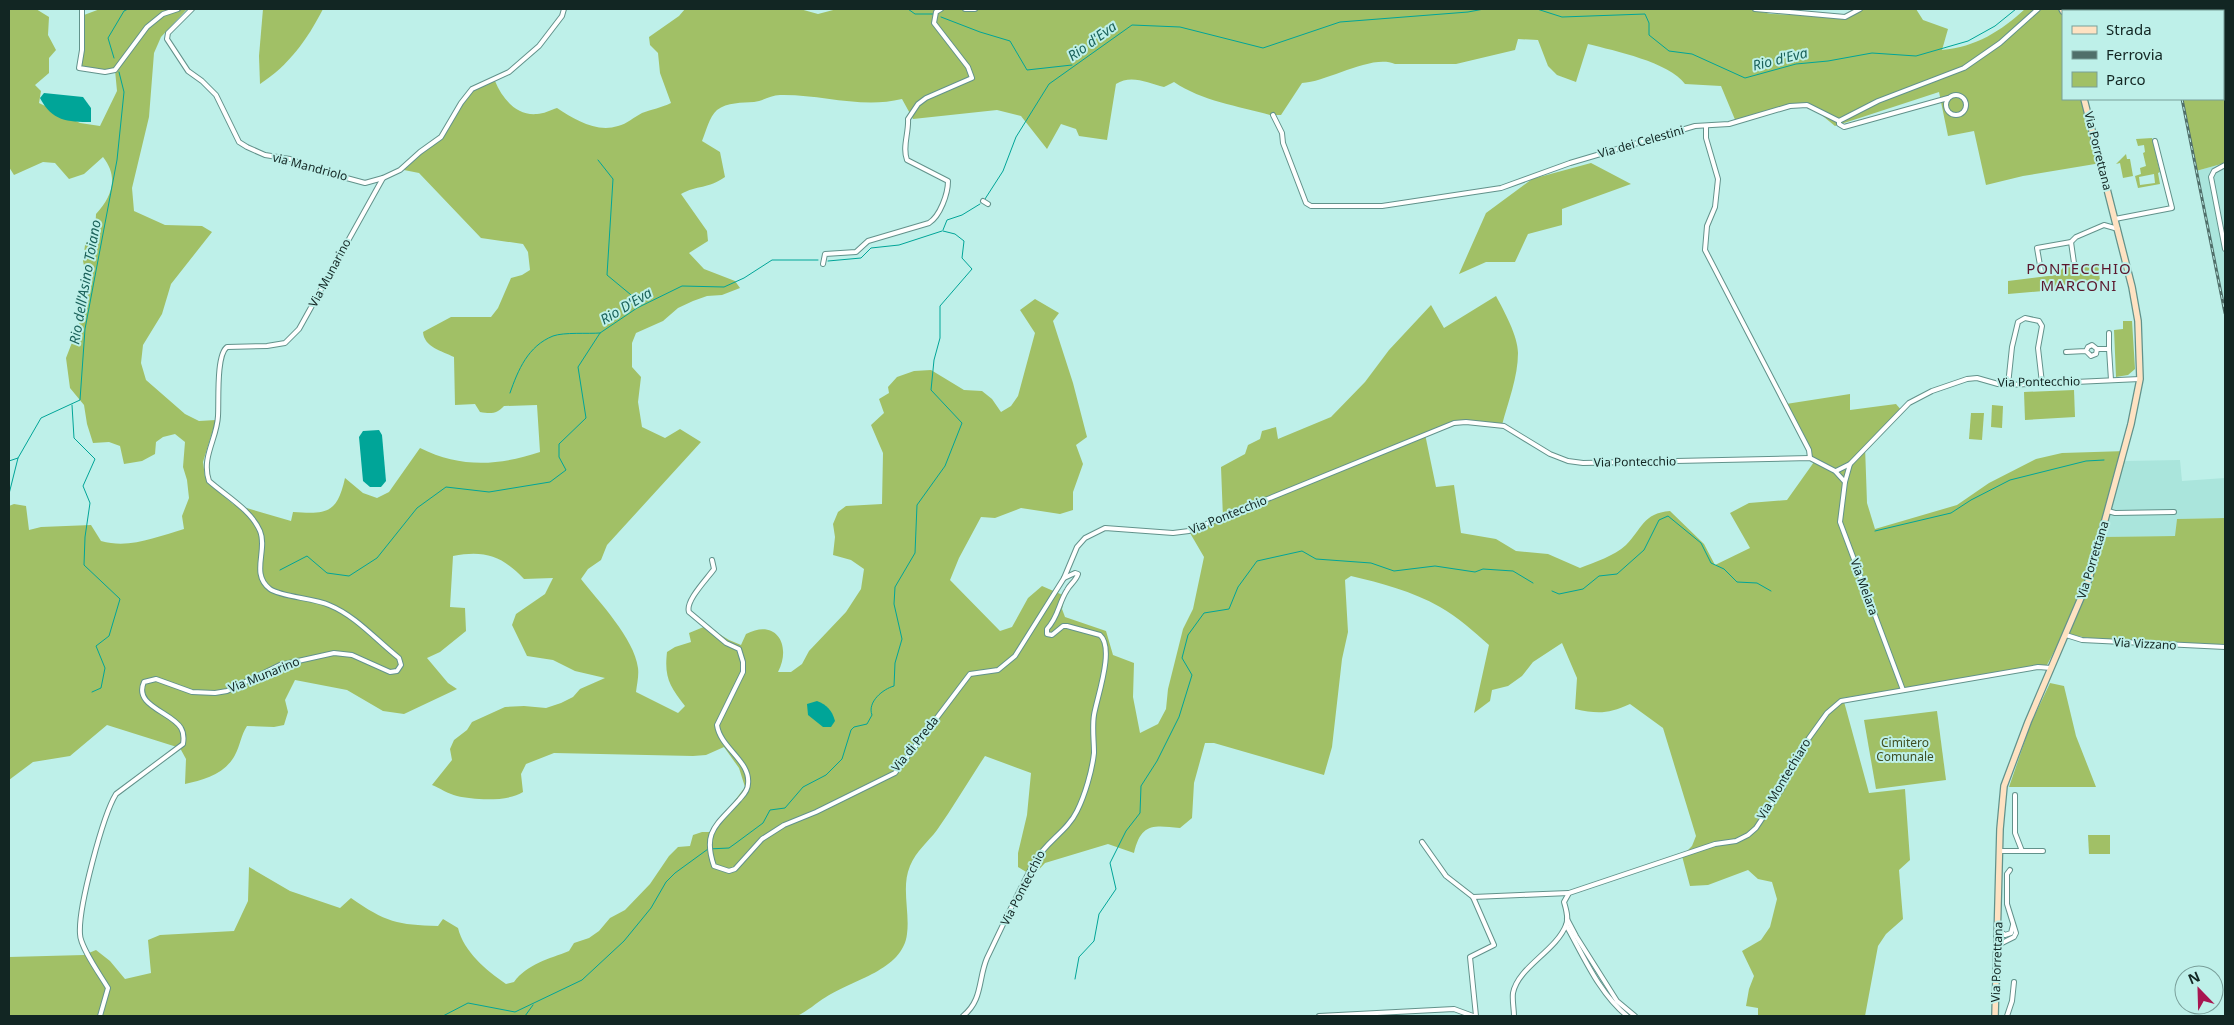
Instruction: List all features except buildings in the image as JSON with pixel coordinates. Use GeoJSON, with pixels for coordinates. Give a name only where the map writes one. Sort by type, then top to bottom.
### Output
{"type":"FeatureCollection","features":[{"type":"Feature","properties":{"kind":"main road","name":"Via Porrettana"},"geometry":{"type":"LineString","coordinates":[[1995,1016],[2004,786],[2089,579],[2131,424],[2140,379],[2138,321],[2132,287],[2084,100]]}},
{"type":"Feature","properties":{"kind":"street"},"geometry":{"type":"LineString","coordinates":[[82,9],[82,50],[79,68],[105,72],[115,70],[147,27],[163,14],[178,9]]}},
{"type":"Feature","properties":{"kind":"street","name":"via Mandriolo"},"geometry":{"type":"LineString","coordinates":[[192,9],[168,33],[167,40],[188,71],[202,81],[216,95],[239,142],[265,155],[290,159],[317,170],[365,183],[383,178]]}},
{"type":"Feature","properties":{"kind":"street"},"geometry":{"type":"LineString","coordinates":[[383,178],[400,170],[441,137],[472,89],[510,72],[540,46],[562,16],[564,9]]}},
{"type":"Feature","properties":{"kind":"street"},"geometry":{"type":"LineString","coordinates":[[823,264],[825,254],[856,252],[868,241],[929,223],[936,219],[948,186],[948,181],[907,160],[904,153],[908,119],[918,104],[926,98],[972,78],[968,68],[934,23],[936,12],[941,9]]}},
{"type":"Feature","properties":{"kind":"street"},"geometry":{"type":"LineString","coordinates":[[965,9],[975,9]]}},
{"type":"Feature","properties":{"kind":"street"},"geometry":{"type":"LineString","coordinates":[[1755,9],[1816,11],[1845,17],[1860,9]]}},
{"type":"Feature","properties":{"kind":"street"},"geometry":{"type":"LineString","coordinates":[[1938,100],[1949,113],[1956,115],[1962,113],[1966,108],[1961,96],[1955,95],[1844,127],[1839,124],[1839,121],[1878,102],[1964,68],[2000,43],[2038,9]]}},
{"type":"Feature","properties":{"kind":"street"},"geometry":{"type":"LineString","coordinates":[[1946,108],[1948,98]]}},
{"type":"Feature","properties":{"kind":"street","name":"Via dei Celestini"},"geometry":{"type":"LineString","coordinates":[[1273,115],[1282,133],[1283,143],[1303,198],[1311,206],[1382,206],[1501,188],[1570,163],[1695,126],[1706,127],[1729,124],[1790,106],[1807,105],[1839,121]]}},
{"type":"Feature","properties":{"kind":"street"},"geometry":{"type":"LineString","coordinates":[[1706,127],[1706,138],[1718,178],[1715,207],[1707,226],[1705,250],[1808,450],[1810,458]]}},
{"type":"Feature","properties":{"kind":"street"},"geometry":{"type":"LineString","coordinates":[[2041,271],[2037,248],[2071,242],[2076,237],[2104,225],[2115,217],[2172,208],[2155,141]]}},
{"type":"Feature","properties":{"kind":"street"},"geometry":{"type":"LineString","coordinates":[[2225,165],[2216,168],[2211,177],[2225,249]]}},
{"type":"Feature","properties":{"kind":"street","name":"Via Munarino"},"geometry":{"type":"LineString","coordinates":[[100,1016],[108,988],[80,935],[84,901],[110,803],[116,794],[183,744],[182,728],[148,703],[142,695],[141,689],[144,682],[156,679],[192,692],[215,693],[227,691],[280,665],[304,658],[334,653],[352,655],[390,672],[397,671],[401,665],[399,658],[355,619],[329,605],[270,589],[262,578],[260,570],[262,540],[254,519],[209,481],[206,472],[206,461],[218,426],[220,362],[223,350],[227,347],[267,346],[285,342],[300,328],[383,178]]}},
{"type":"Feature","properties":{"kind":"street"},"geometry":{"type":"LineString","coordinates":[[983,201],[988,204]]}},
{"type":"Feature","properties":{"kind":"street"},"geometry":{"type":"LineString","coordinates":[[2104,225],[2118,229]]}},
{"type":"Feature","properties":{"kind":"street"},"geometry":{"type":"LineString","coordinates":[[2071,242],[2074,263]]}},
{"type":"Feature","properties":{"kind":"street"},"geometry":{"type":"LineString","coordinates":[[2008,385],[2012,347],[2018,322],[2025,318],[2039,321],[2042,326],[2038,348],[2042,384]]}},
{"type":"Feature","properties":{"kind":"street"},"geometry":{"type":"LineString","coordinates":[[2109,333],[2110,380]]}},
{"type":"Feature","properties":{"kind":"street"},"geometry":{"type":"LineString","coordinates":[[2066,352],[2086,351],[2091,356],[2096,354],[2097,350],[2109,349]]}},
{"type":"Feature","properties":{"kind":"street","name":"Via Pontecchio"},"geometry":{"type":"LineString","coordinates":[[1850,464],[1909,403],[1932,391],[1966,379],[1977,378],[2008,385],[2140,379]]}},
{"type":"Feature","properties":{"kind":"street","name":"Via Pontecchio"},"geometry":{"type":"LineString","coordinates":[[1064,578],[1077,547],[1085,538],[1105,528],[1173,534],[1189,531],[1454,423],[1504,426],[1550,454],[1568,462],[1583,464],[1810,458],[1835,471]]}},
{"type":"Feature","properties":{"kind":"street"},"geometry":{"type":"LineString","coordinates":[[1845,482],[1835,471],[1850,464]]}},
{"type":"Feature","properties":{"kind":"street","name":"Via Melara"},"geometry":{"type":"LineString","coordinates":[[1850,464],[1845,482],[1840,522],[1903,690]]}},
{"type":"Feature","properties":{"kind":"street"},"geometry":{"type":"LineString","coordinates":[[2108,511],[2115,513],[2174,512]]}},
{"type":"Feature","properties":{"kind":"street","name":"Via di Preda"},"geometry":{"type":"LineString","coordinates":[[712,560],[714,568],[690,600],[688,608],[689,612],[726,643],[739,649],[743,662],[743,672],[717,725],[722,741],[746,769],[749,782],[747,791],[713,829],[709,838],[709,848],[714,866],[729,871],[735,869],[762,838],[895,773],[970,674],[998,670],[1015,656],[1064,578]]}},
{"type":"Feature","properties":{"kind":"street","name":"Via Pontecchio"},"geometry":{"type":"LineString","coordinates":[[963,1016],[975,1003],[979,994],[986,960],[1034,862],[1044,847],[1072,821],[1091,774],[1094,753],[1093,717],[1106,660],[1106,646],[1105,639],[1100,635],[1067,626],[1063,626],[1052,635],[1048,634],[1047,629],[1056,619],[1066,592],[1078,578],[1078,574],[1075,573],[1064,578]]}},
{"type":"Feature","properties":{"kind":"street","name":"Via Vizzano"},"geometry":{"type":"LineString","coordinates":[[2066,635],[2082,640],[2101,642],[2225,647]]}},
{"type":"Feature","properties":{"kind":"street","name":"Via Montechiaro"},"geometry":{"type":"LineString","coordinates":[[1473,897],[1569,893],[1715,844],[1736,841],[1748,835],[1783,787],[1791,765],[1826,713],[1841,701],[2038,667],[2051,668]]}},
{"type":"Feature","properties":{"kind":"street"},"geometry":{"type":"LineString","coordinates":[[2015,794],[2015,833],[2022,851]]}},
{"type":"Feature","properties":{"kind":"street"},"geometry":{"type":"LineString","coordinates":[[1319,1016],[1454,1009],[1474,1016],[1470,957],[1494,945],[1473,897],[1446,876],[1422,842]]}},
{"type":"Feature","properties":{"kind":"street"},"geometry":{"type":"LineString","coordinates":[[2000,852],[2043,851]]}},
{"type":"Feature","properties":{"kind":"street"},"geometry":{"type":"LineString","coordinates":[[1998,945],[2014,936],[2015,928],[2007,904],[2007,874],[2010,870]]}},
{"type":"Feature","properties":{"kind":"street"},"geometry":{"type":"LineString","coordinates":[[1569,893],[1564,902],[1567,919],[1576,936],[1617,1001],[1635,1016]]}},
{"type":"Feature","properties":{"kind":"street"},"geometry":{"type":"LineString","coordinates":[[1514,1016],[1513,994],[1517,982],[1553,946],[1566,925],[1567,919]]}},
{"type":"Feature","properties":{"kind":"street"},"geometry":{"type":"LineString","coordinates":[[1998,934],[2005,935],[2011,933],[2013,920]]}},
{"type":"Feature","properties":{"kind":"street"},"geometry":{"type":"LineString","coordinates":[[1566,925],[1584,959],[1616,1006],[1627,1016]]}},
{"type":"Feature","properties":{"kind":"street"},"geometry":{"type":"LineString","coordinates":[[2007,1016],[2012,1001],[2014,982]]}},
{"type":"Feature","properties":{"kind":"shaded area"},"geometry":{"type":"Polygon","coordinates":[[[2225,9],[2225,19],[2224,10],[2164,10],[2225,9]]]}},
{"type":"Feature","properties":{"kind":"shaded area"},"geometry":{"type":"Polygon","coordinates":[[[44,93],[83,97],[91,108],[91,122],[61,119],[55,116],[40,98],[44,93]]]}},
{"type":"Feature","properties":{"kind":"shaded area"},"geometry":{"type":"Polygon","coordinates":[[[2225,163],[2225,321],[2196,171],[2225,163]]]}},
{"type":"Feature","properties":{"kind":"shaded area"},"geometry":{"type":"Polygon","coordinates":[[[379,430],[382,435],[386,481],[381,487],[370,487],[363,481],[359,437],[363,431],[379,430]]]}},
{"type":"Feature","properties":{"kind":"shaded area"},"geometry":{"type":"Polygon","coordinates":[[[2180,460],[2182,481],[2225,478],[2225,518],[2177,519],[2176,536],[2102,537],[2125,461],[2180,460]]]}},
{"type":"Feature","properties":{"kind":"shaded area"},"geometry":{"type":"Polygon","coordinates":[[[817,701],[831,711],[835,721],[831,727],[823,727],[808,715],[807,704],[817,701]]]}},
{"type":"Feature","properties":{"kind":"green space"},"geometry":{"type":"Polygon","coordinates":[[[9,9],[36,9],[49,17],[48,35],[56,50],[49,58],[49,73],[35,85],[41,91],[39,103],[80,123],[100,126],[117,91],[115,70],[108,73],[79,68],[84,39],[84,15],[100,9],[187,9],[161,37],[154,53],[149,117],[132,188],[134,211],[165,225],[202,226],[212,232],[171,284],[162,314],[143,345],[141,363],[146,380],[185,414],[199,421],[216,420],[203,462],[205,477],[219,492],[233,504],[291,521],[293,512],[314,513],[329,509],[338,499],[345,478],[363,493],[377,498],[389,492],[420,448],[450,459],[479,463],[509,460],[540,452],[537,405],[504,406],[499,411],[491,413],[480,412],[475,404],[455,405],[454,357],[430,345],[423,332],[451,317],[491,317],[498,308],[511,278],[522,275],[530,270],[528,252],[523,244],[481,238],[419,173],[404,170],[422,153],[443,138],[462,104],[473,90],[495,81],[502,94],[516,109],[529,114],[539,114],[557,108],[586,124],[602,128],[621,125],[642,113],[671,103],[660,73],[658,53],[650,45],[649,37],[679,16],[685,9],[800,9],[818,14],[837,9],[1749,9],[1771,14],[1848,17],[1862,9],[1916,9],[1923,20],[1948,29],[1942,50],[1977,42],[1997,31],[2025,9],[2062,9],[2062,100],[2084,100],[2101,163],[2023,176],[1986,185],[1974,131],[1948,136],[1939,92],[1835,126],[1813,108],[1800,105],[1736,122],[1721,86],[1685,84],[1667,69],[1641,58],[1588,44],[1576,82],[1557,75],[1548,66],[1538,40],[1518,39],[1515,50],[1456,64],[1395,64],[1385,62],[1362,65],[1324,78],[1302,83],[1281,115],[1270,115],[1220,102],[1196,94],[1174,82],[1164,87],[1140,80],[1122,81],[1116,84],[1107,140],[1079,136],[1076,129],[1061,124],[1047,149],[1021,116],[997,110],[913,119],[902,99],[887,102],[856,102],[795,95],[773,96],[757,101],[735,103],[721,107],[712,117],[702,141],[720,152],[725,177],[719,181],[681,194],[707,231],[708,241],[689,253],[704,269],[735,281],[740,288],[722,295],[707,296],[678,308],[663,321],[636,333],[632,343],[632,367],[641,377],[638,402],[642,427],[665,438],[680,429],[701,442],[607,545],[601,560],[588,569],[581,579],[615,621],[630,645],[638,668],[636,692],[678,713],[685,706],[675,693],[667,675],[667,652],[675,647],[691,642],[689,633],[706,626],[741,645],[746,634],[766,629],[773,632],[782,644],[783,652],[778,672],[791,672],[802,664],[809,651],[846,612],[861,589],[864,569],[851,560],[833,555],[835,537],[833,524],[838,512],[846,506],[882,504],[883,453],[871,425],[884,413],[879,399],[889,393],[888,387],[897,377],[914,371],[931,370],[964,390],[982,391],[992,399],[1001,412],[1011,406],[1018,396],[1035,333],[1020,310],[1035,299],[1059,313],[1053,321],[1073,383],[1087,437],[1076,445],[1083,464],[1073,492],[1073,510],[1060,514],[1021,508],[995,518],[981,517],[959,558],[950,580],[1000,631],[1012,627],[1028,598],[1042,586],[1065,596],[1062,609],[1065,617],[1106,631],[1113,655],[1134,663],[1133,697],[1140,733],[1158,724],[1166,709],[1168,689],[1183,629],[1193,609],[1204,557],[1190,533],[1223,518],[1221,467],[1245,454],[1248,445],[1260,439],[1262,431],[1276,427],[1278,439],[1331,417],[1365,382],[1389,350],[1431,305],[1444,328],[1496,296],[1513,331],[1518,353],[1515,380],[1502,425],[1464,422],[1425,434],[1436,487],[1454,485],[1461,533],[1496,539],[1516,551],[1548,554],[1580,568],[1616,552],[1626,545],[1648,518],[1661,512],[1670,511],[1704,544],[1715,565],[1750,548],[1730,513],[1749,503],[1787,500],[1814,462],[1786,404],[1850,394],[1850,410],[1896,404],[1902,411],[1865,446],[1867,503],[1875,529],[1957,505],[1989,483],[2036,459],[2062,453],[2126,451],[2125,461],[2102,537],[2175,536],[2177,519],[2225,518],[2225,645],[2123,642],[2064,633],[2047,665],[1843,698],[1869,793],[1905,789],[1910,860],[1899,870],[1903,919],[1886,934],[1878,946],[1865,1016],[1758,1016],[1758,1008],[1746,1006],[1754,976],[1742,951],[1761,940],[1770,927],[1777,899],[1772,882],[1758,879],[1748,870],[1708,885],[1690,886],[1682,856],[1692,846],[1696,836],[1663,728],[1630,704],[1603,712],[1575,709],[1577,678],[1562,643],[1533,662],[1522,676],[1508,686],[1492,690],[1490,701],[1474,713],[1489,645],[1453,615],[1429,601],[1396,588],[1351,576],[1345,580],[1348,632],[1342,659],[1332,747],[1324,775],[1214,743],[1205,743],[1194,783],[1192,818],[1180,828],[1162,826],[1150,828],[1140,836],[1134,853],[1108,844],[1045,863],[1033,876],[1018,867],[1018,853],[1027,815],[1031,773],[985,756],[943,821],[919,851],[910,866],[906,882],[907,934],[903,946],[896,957],[875,973],[826,997],[797,1016],[9,1016],[9,957],[84,955],[96,950],[110,961],[125,979],[151,973],[148,940],[160,935],[234,931],[248,901],[249,867],[290,891],[340,908],[351,898],[392,921],[412,925],[438,926],[443,919],[458,928],[465,945],[491,973],[506,984],[514,982],[532,966],[569,951],[574,943],[589,938],[599,931],[610,918],[625,910],[650,884],[669,856],[678,847],[690,846],[693,835],[711,832],[745,787],[739,768],[724,747],[706,755],[693,756],[554,753],[526,764],[521,774],[523,792],[500,799],[457,796],[432,785],[452,760],[450,749],[454,740],[467,730],[472,722],[505,707],[546,708],[573,697],[580,689],[605,678],[575,671],[553,660],[527,656],[512,625],[516,614],[545,594],[553,578],[524,579],[500,560],[474,554],[453,556],[450,607],[465,608],[466,631],[440,652],[427,658],[448,683],[457,689],[404,714],[383,711],[347,690],[295,680],[285,700],[288,712],[284,725],[274,727],[247,726],[231,762],[207,778],[185,784],[186,759],[180,748],[107,725],[70,756],[33,762],[9,780],[9,506],[14,504],[26,506],[29,530],[41,527],[91,525],[101,541],[122,544],[143,541],[184,529],[182,516],[189,498],[183,467],[185,442],[175,434],[163,437],[156,442],[155,454],[142,461],[124,464],[120,446],[109,442],[93,443],[84,405],[70,388],[66,358],[88,301],[83,261],[85,245],[95,233],[96,214],[106,201],[112,187],[111,172],[108,164],[103,157],[84,174],[69,179],[55,163],[43,162],[14,175],[9,167],[9,9]]]}},
{"type":"Feature","properties":{"kind":"green space"},"geometry":{"type":"Polygon","coordinates":[[[263,9],[323,9],[296,51],[280,69],[260,84],[259,56],[263,9]]]}},
{"type":"Feature","properties":{"kind":"green space"},"geometry":{"type":"Polygon","coordinates":[[[2225,19],[2225,163],[2196,171],[2182,100],[2224,100],[2225,19]]]}},
{"type":"Feature","properties":{"kind":"green space"},"geometry":{"type":"Polygon","coordinates":[[[2152,138],[2160,172],[2158,173],[2160,184],[2138,188],[2135,176],[2141,174],[2140,168],[2146,166],[2143,153],[2145,152],[2144,145],[2138,146],[2136,139],[2152,138]],[[2154,174],[2139,177],[2140,185],[2155,183],[2154,174]]]}},
{"type":"Feature","properties":{"kind":"green space"},"geometry":{"type":"Polygon","coordinates":[[[2126,154],[2127,159],[2130,159],[2133,176],[2123,178],[2120,163],[2116,164],[2126,154]]]}},
{"type":"Feature","properties":{"kind":"green space"},"geometry":{"type":"Polygon","coordinates":[[[1591,163],[1631,184],[1562,209],[1562,225],[1528,234],[1515,262],[1486,262],[1459,274],[1486,213],[1532,179],[1591,163]]]}},
{"type":"Feature","properties":{"kind":"green space"},"geometry":{"type":"Polygon","coordinates":[[[2098,263],[2100,281],[2055,286],[2055,290],[2008,294],[2008,281],[2056,275],[2064,267],[2098,263]]]}},
{"type":"Feature","properties":{"kind":"green space"},"geometry":{"type":"Polygon","coordinates":[[[2123,321],[2132,321],[2135,369],[2128,375],[2116,377],[2114,330],[2123,329],[2123,321]]]}},
{"type":"Feature","properties":{"kind":"green space"},"geometry":{"type":"Polygon","coordinates":[[[2074,390],[2075,417],[2025,420],[2024,392],[2074,390]]]}},
{"type":"Feature","properties":{"kind":"green space"},"geometry":{"type":"Polygon","coordinates":[[[1992,405],[2003,406],[2002,428],[1991,427],[1992,405]]]}},
{"type":"Feature","properties":{"kind":"green space"},"geometry":{"type":"Polygon","coordinates":[[[1971,413],[1984,413],[1982,440],[1969,439],[1971,413]]]}},
{"type":"Feature","properties":{"kind":"green space"},"geometry":{"type":"Polygon","coordinates":[[[2050,683],[2064,686],[2076,736],[2096,787],[2009,787],[2031,723],[2050,683]]]}},
{"type":"Feature","properties":{"kind":"green space","name":"Cimitero Comunale"},"geometry":{"type":"Polygon","coordinates":[[[1937,711],[1946,780],[1876,789],[1864,720],[1937,711]]]}},
{"type":"Feature","properties":{"kind":"green space"},"geometry":{"type":"Polygon","coordinates":[[[2088,835],[2110,835],[2110,854],[2089,854],[2088,835]]]}},
{"type":"Feature","properties":{"kind":"waterway","name":"Rio dell'Asino Toiano"},"geometry":{"type":"LineString","coordinates":[[114,58],[108,38],[124,11],[128,9]]}},
{"type":"Feature","properties":{"kind":"waterway"},"geometry":{"type":"LineString","coordinates":[[908,9],[915,14],[934,14]]}},
{"type":"Feature","properties":{"kind":"waterway","name":"Rio d'Eva"},"geometry":{"type":"LineString","coordinates":[[985,199],[1003,171],[1016,137],[1049,84],[1132,25],[1180,27],[1263,48],[1340,22],[1468,12],[1484,9]]}},
{"type":"Feature","properties":{"kind":"waterway","name":"Rio d'Eva"},"geometry":{"type":"LineString","coordinates":[[1537,9],[1562,17],[1645,14],[1649,23],[1649,35],[1669,51],[1692,54],[1745,78],[1796,64],[1828,61],[1872,53],[1916,56],[1968,41],[1995,26],[2016,9]]}},
{"type":"Feature","properties":{"kind":"waterway"},"geometry":{"type":"LineString","coordinates":[[941,17],[1010,41],[1027,70],[1072,65]]}},
{"type":"Feature","properties":{"kind":"waterway","name":"Rio dell'Asino Toiano"},"geometry":{"type":"LineString","coordinates":[[9,494],[18,458],[41,418],[80,400],[85,329],[117,160],[124,92],[119,72]]}},
{"type":"Feature","properties":{"kind":"waterway"},"geometry":{"type":"LineString","coordinates":[[598,160],[613,179],[607,275],[642,304]]}},
{"type":"Feature","properties":{"kind":"waterway"},"geometry":{"type":"LineString","coordinates":[[943,230],[947,220],[962,215],[980,204]]}},
{"type":"Feature","properties":{"kind":"waterway","name":"Rio D'Eva"},"geometry":{"type":"LineString","coordinates":[[828,261],[861,258],[871,248],[899,245],[942,231]]}},
{"type":"Feature","properties":{"kind":"waterway"},"geometry":{"type":"LineString","coordinates":[[443,1016],[468,1003],[515,1012],[582,980],[624,941],[651,908],[666,882],[675,873],[708,849],[729,848],[763,823],[770,810],[785,808],[803,787],[826,775],[842,759],[851,730],[854,727],[867,724],[872,715],[871,710],[874,701],[881,693],[894,686],[895,663],[902,639],[894,604],[895,587],[915,553],[917,505],[945,466],[962,423],[931,390],[934,360],[940,338],[940,306],[972,269],[962,258],[964,241],[955,234],[943,231]]}},
{"type":"Feature","properties":{"kind":"waterway","name":"Rio D'Eva"},"geometry":{"type":"LineString","coordinates":[[280,570],[307,556],[327,573],[349,576],[377,558],[417,508],[446,487],[489,492],[550,482],[566,470],[559,457],[559,444],[586,418],[578,367],[600,333],[637,308],[682,286],[724,287],[744,278],[772,260],[818,260]]}},
{"type":"Feature","properties":{"kind":"waterway"},"geometry":{"type":"LineString","coordinates":[[510,393],[525,360],[544,340],[563,334],[600,333]]}},
{"type":"Feature","properties":{"kind":"waterway"},"geometry":{"type":"LineString","coordinates":[[72,405],[74,438],[95,459],[83,486],[90,503],[85,537],[84,565],[120,599],[109,636],[96,646],[105,668],[101,688],[92,692]]}},
{"type":"Feature","properties":{"kind":"waterway"},"geometry":{"type":"LineString","coordinates":[[9,461],[18,458]]}},
{"type":"Feature","properties":{"kind":"waterway"},"geometry":{"type":"LineString","coordinates":[[1875,531],[1951,513],[1971,500],[2010,480],[2086,461],[2104,460]]}},
{"type":"Feature","properties":{"kind":"waterway"},"geometry":{"type":"LineString","coordinates":[[1552,591],[1559,594],[1583,589],[1599,576],[1617,574],[1644,550],[1659,520],[1668,516],[1701,543],[1711,563],[1724,569],[1737,582],[1757,583],[1771,591]]}},
{"type":"Feature","properties":{"kind":"waterway"},"geometry":{"type":"LineString","coordinates":[[1075,979],[1079,957],[1094,941],[1099,914],[1116,889],[1110,863],[1126,831],[1140,813],[1141,786],[1157,761],[1179,717],[1192,675],[1182,658],[1188,635],[1204,613],[1229,609],[1238,587],[1257,561],[1302,551],[1316,559],[1371,563],[1394,571],[1435,566],[1475,572],[1483,569],[1513,571],[1533,583]]}},
{"type":"Feature","properties":{"kind":"waterway"},"geometry":{"type":"LineString","coordinates":[[525,1016],[533,1005]]}},
{"type":"Feature","properties":{"kind":"railway"},"geometry":{"type":"LineString","coordinates":[[2182,100],[2225,313]]}},
{"type":"Feature","properties":{"kind":"district","name":"PONTECCHIO MARCONI"},"geometry":{"type":"Point","coordinates":[2079,278]}}]}
